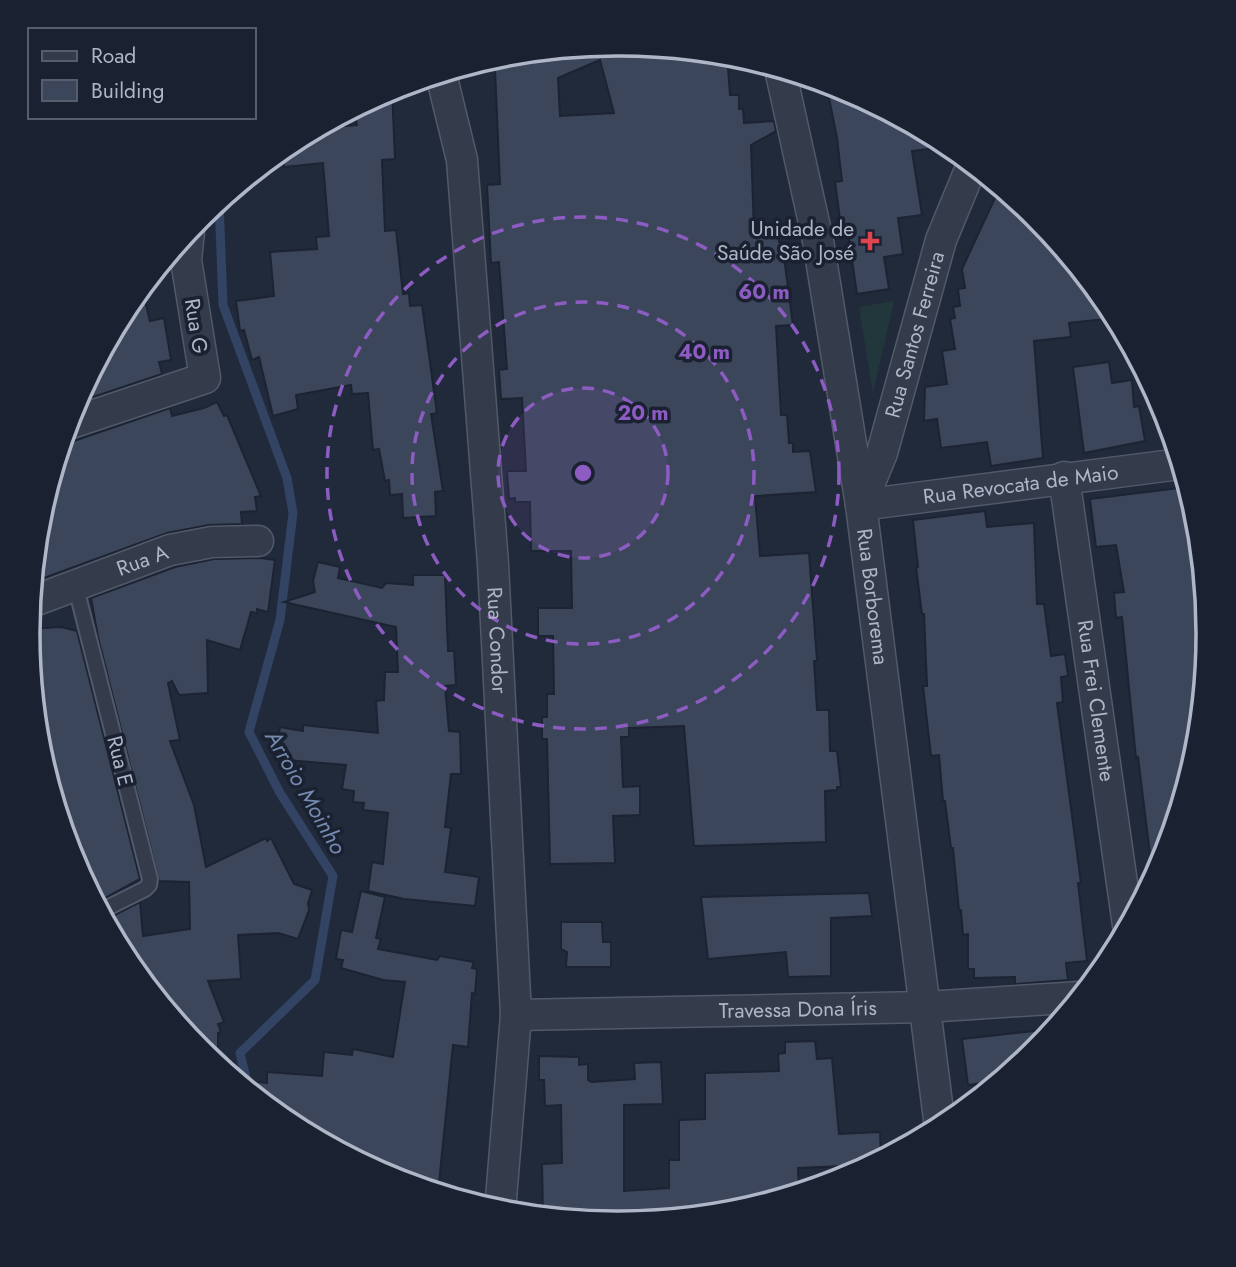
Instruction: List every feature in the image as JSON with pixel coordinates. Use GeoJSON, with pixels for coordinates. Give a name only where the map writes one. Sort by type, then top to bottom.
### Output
{"type":"FeatureCollection","features":[{"type":"Feature","properties":{"kind":"street","name":"Rua Borborema"},"geometry":{"type":"LineString","coordinates":[[782,79],[818,241],[861,505],[939,1114]]}},
{"type":"Feature","properties":{"kind":"street","name":"Rua Condor"},"geometry":{"type":"LineString","coordinates":[[443,83],[462,160],[493,564],[516,1015],[501,1199]]}},
{"type":"Feature","properties":{"kind":"street","name":"Rua Santos Ferreira"},"geometry":{"type":"LineString","coordinates":[[861,505],[882,453],[941,240],[968,174]]}},
{"type":"Feature","properties":{"kind":"street","name":"Rua G"},"geometry":{"type":"LineString","coordinates":[[81,421],[205,378],[181,257]]}},
{"type":"Feature","properties":{"kind":"street","name":"Rua Revocata de Maio"},"geometry":{"type":"LineString","coordinates":[[861,505],[1170,465]]}},
{"type":"Feature","properties":{"kind":"street","name":"Rua Frei Clemente"},"geometry":{"type":"LineString","coordinates":[[1064,477],[1126,908]]}},
{"type":"Feature","properties":{"kind":"street","name":"Rua A"},"geometry":{"type":"LineString","coordinates":[[41,598],[170,550],[212,542],[258,541]]}},
{"type":"Feature","properties":{"kind":"street","name":"Travessa Dona Íris"},"geometry":{"type":"LineString","coordinates":[[516,1015],[926,1007],[1065,998]]}},
{"type":"Feature","properties":{"kind":"lane","name":"Rua E"},"geometry":{"type":"LineString","coordinates":[[75,584],[150,879],[145,889],[110,907]]}},
{"type":"Feature","properties":{"kind":"green space"},"geometry":{"type":"Polygon","coordinates":[[[894,301],[873,393],[859,307],[894,301]]]}},
{"type":"Feature","properties":{"kind":"building"},"geometry":{"type":"Polygon","coordinates":[[[618,56],[656,57],[728,67],[730,95],[739,95],[739,109],[743,109],[744,123],[774,121],[776,131],[751,145],[754,231],[778,230],[779,242],[782,242],[793,325],[776,326],[781,415],[787,415],[789,443],[793,443],[793,452],[810,451],[816,492],[755,496],[760,556],[809,553],[817,661],[814,661],[817,710],[829,710],[830,751],[837,751],[841,787],[825,791],[826,842],[694,846],[684,726],[629,728],[629,737],[621,737],[623,787],[640,786],[640,815],[613,816],[615,863],[550,864],[547,739],[542,739],[542,717],[547,717],[547,694],[554,694],[553,636],[538,636],[538,608],[572,608],[571,551],[531,551],[530,502],[515,502],[515,498],[509,499],[507,471],[526,471],[522,398],[501,399],[499,370],[507,369],[499,262],[491,263],[487,185],[500,184],[495,69],[580,57],[618,56]],[[600,60],[558,78],[560,116],[614,113],[600,60]]]}},
{"type":"Feature","properties":{"kind":"building"},"geometry":{"type":"Polygon","coordinates":[[[829,96],[874,115],[932,148],[912,151],[922,215],[898,218],[903,254],[884,257],[889,289],[857,294],[847,226],[841,227],[835,182],[842,181],[829,96]]]}},
{"type":"Feature","properties":{"kind":"building"},"geometry":{"type":"Polygon","coordinates":[[[393,102],[395,159],[382,160],[385,231],[396,230],[403,294],[409,293],[410,306],[422,305],[437,413],[431,414],[443,491],[435,492],[436,516],[403,518],[402,494],[390,495],[389,480],[385,481],[379,449],[373,450],[368,393],[352,394],[351,385],[296,395],[298,409],[273,416],[259,357],[252,360],[244,330],[240,331],[236,301],[274,296],[270,252],[317,249],[316,237],[329,236],[323,163],[284,167],[283,163],[341,126],[357,125],[356,118],[393,102]]]}},
{"type":"Feature","properties":{"kind":"building"},"geometry":{"type":"Polygon","coordinates":[[[996,196],[1052,253],[1102,319],[1069,323],[1071,337],[1034,341],[1043,458],[991,466],[987,442],[941,448],[937,419],[924,421],[925,387],[947,384],[942,351],[955,349],[950,319],[955,318],[953,307],[960,306],[958,289],[965,288],[962,269],[996,196]]]}},
{"type":"Feature","properties":{"kind":"building"},"geometry":{"type":"Polygon","coordinates":[[[145,303],[150,321],[164,318],[171,360],[159,362],[162,374],[91,398],[118,345],[145,303]]]}},
{"type":"Feature","properties":{"kind":"building"},"geometry":{"type":"Polygon","coordinates":[[[1109,362],[1112,383],[1132,380],[1134,407],[1139,406],[1145,441],[1084,453],[1073,367],[1109,362]]]}},
{"type":"Feature","properties":{"kind":"building"},"geometry":{"type":"Polygon","coordinates":[[[217,402],[224,416],[227,415],[261,496],[255,497],[257,511],[241,512],[242,524],[209,525],[167,533],[43,578],[51,521],[74,441],[170,408],[172,416],[217,402]]]}},
{"type":"Feature","properties":{"kind":"building"},"geometry":{"type":"Polygon","coordinates":[[[1177,488],[1185,521],[1195,596],[1195,671],[1185,746],[1165,819],[1151,858],[1138,757],[1136,758],[1122,617],[1116,618],[1114,593],[1124,592],[1116,545],[1096,547],[1090,499],[1177,488]]]}},
{"type":"Feature","properties":{"kind":"building"},"geometry":{"type":"Polygon","coordinates":[[[985,511],[987,527],[1034,523],[1037,604],[1044,604],[1051,656],[1065,654],[1068,676],[1061,677],[1063,702],[1057,703],[1081,883],[1078,883],[1087,961],[1066,963],[1068,980],[1015,984],[1015,977],[974,978],[974,969],[968,969],[968,934],[963,935],[953,848],[943,801],[939,755],[931,756],[923,686],[927,686],[924,614],[916,567],[913,520],[985,511]]]}},
{"type":"Feature","properties":{"kind":"building"},"geometry":{"type":"Polygon","coordinates":[[[214,559],[275,560],[268,612],[257,609],[257,613],[251,612],[240,650],[207,640],[208,693],[179,695],[172,681],[168,683],[180,740],[170,741],[194,805],[206,867],[271,838],[294,884],[312,890],[309,910],[298,939],[278,933],[238,935],[241,979],[208,981],[224,1022],[218,1024],[221,1032],[218,1033],[218,1050],[160,985],[114,915],[140,902],[143,936],[190,929],[189,882],[159,881],[98,637],[91,598],[175,567],[214,559]]]}},
{"type":"Feature","properties":{"kind":"building"},"geometry":{"type":"Polygon","coordinates":[[[318,562],[340,567],[338,578],[382,588],[386,583],[413,585],[413,575],[445,575],[448,651],[454,651],[456,685],[445,686],[449,731],[460,732],[461,774],[451,774],[445,827],[451,828],[445,872],[479,877],[475,906],[404,899],[368,891],[372,862],[383,864],[388,813],[363,810],[364,803],[353,802],[354,791],[342,789],[346,765],[275,759],[280,727],[303,731],[303,725],[378,733],[376,701],[384,700],[385,672],[398,672],[396,627],[284,602],[315,592],[313,581],[318,562]]]}},
{"type":"Feature","properties":{"kind":"building"},"geometry":{"type":"Polygon","coordinates":[[[61,627],[77,631],[140,879],[105,898],[84,855],[71,819],[51,746],[41,671],[40,628],[61,627]]]}},
{"type":"Feature","properties":{"kind":"building"},"geometry":{"type":"Polygon","coordinates":[[[361,891],[385,897],[376,938],[381,939],[378,949],[437,960],[440,956],[474,962],[472,968],[477,969],[475,994],[472,993],[468,1047],[453,1045],[439,1183],[362,1152],[329,1134],[254,1082],[267,1083],[267,1072],[322,1076],[324,1052],[352,1055],[353,1049],[393,1057],[405,982],[383,980],[341,968],[343,960],[336,959],[341,930],[352,932],[361,891]]]}},
{"type":"Feature","properties":{"kind":"building"},"geometry":{"type":"Polygon","coordinates":[[[869,893],[872,916],[831,918],[831,976],[788,977],[786,952],[708,959],[701,897],[869,893]]]}},
{"type":"Feature","properties":{"kind":"building"},"geometry":{"type":"Polygon","coordinates":[[[561,922],[602,922],[603,942],[611,942],[611,967],[566,967],[567,952],[561,949],[561,922]]]}},
{"type":"Feature","properties":{"kind":"building"},"geometry":{"type":"Polygon","coordinates":[[[1037,1031],[980,1083],[968,1085],[962,1039],[1037,1031]]]}},
{"type":"Feature","properties":{"kind":"building"},"geometry":{"type":"Polygon","coordinates":[[[815,1041],[817,1059],[832,1058],[839,1134],[880,1132],[881,1148],[841,1166],[798,1168],[799,1183],[731,1200],[656,1210],[580,1210],[543,1206],[542,1164],[562,1163],[561,1105],[545,1106],[544,1080],[539,1080],[539,1056],[579,1057],[579,1065],[588,1064],[588,1080],[591,1082],[635,1079],[634,1063],[661,1062],[663,1104],[624,1105],[624,1191],[669,1188],[669,1160],[679,1160],[679,1120],[705,1119],[705,1073],[779,1071],[778,1054],[785,1053],[785,1042],[815,1041]]]}},
{"type":"Feature","properties":{"kind":"waterway","name":"Arroio Moinho"},"geometry":{"type":"LineString","coordinates":[[220,215],[223,305],[287,478],[293,513],[280,620],[249,732],[280,793],[333,876],[315,980],[240,1053],[245,1075]]}},
{"type":"Feature","properties":{"kind":"place","name":"Unidade de Saúde São José"},"geometry":{"type":"Point","coordinates":[870,241]}}]}
